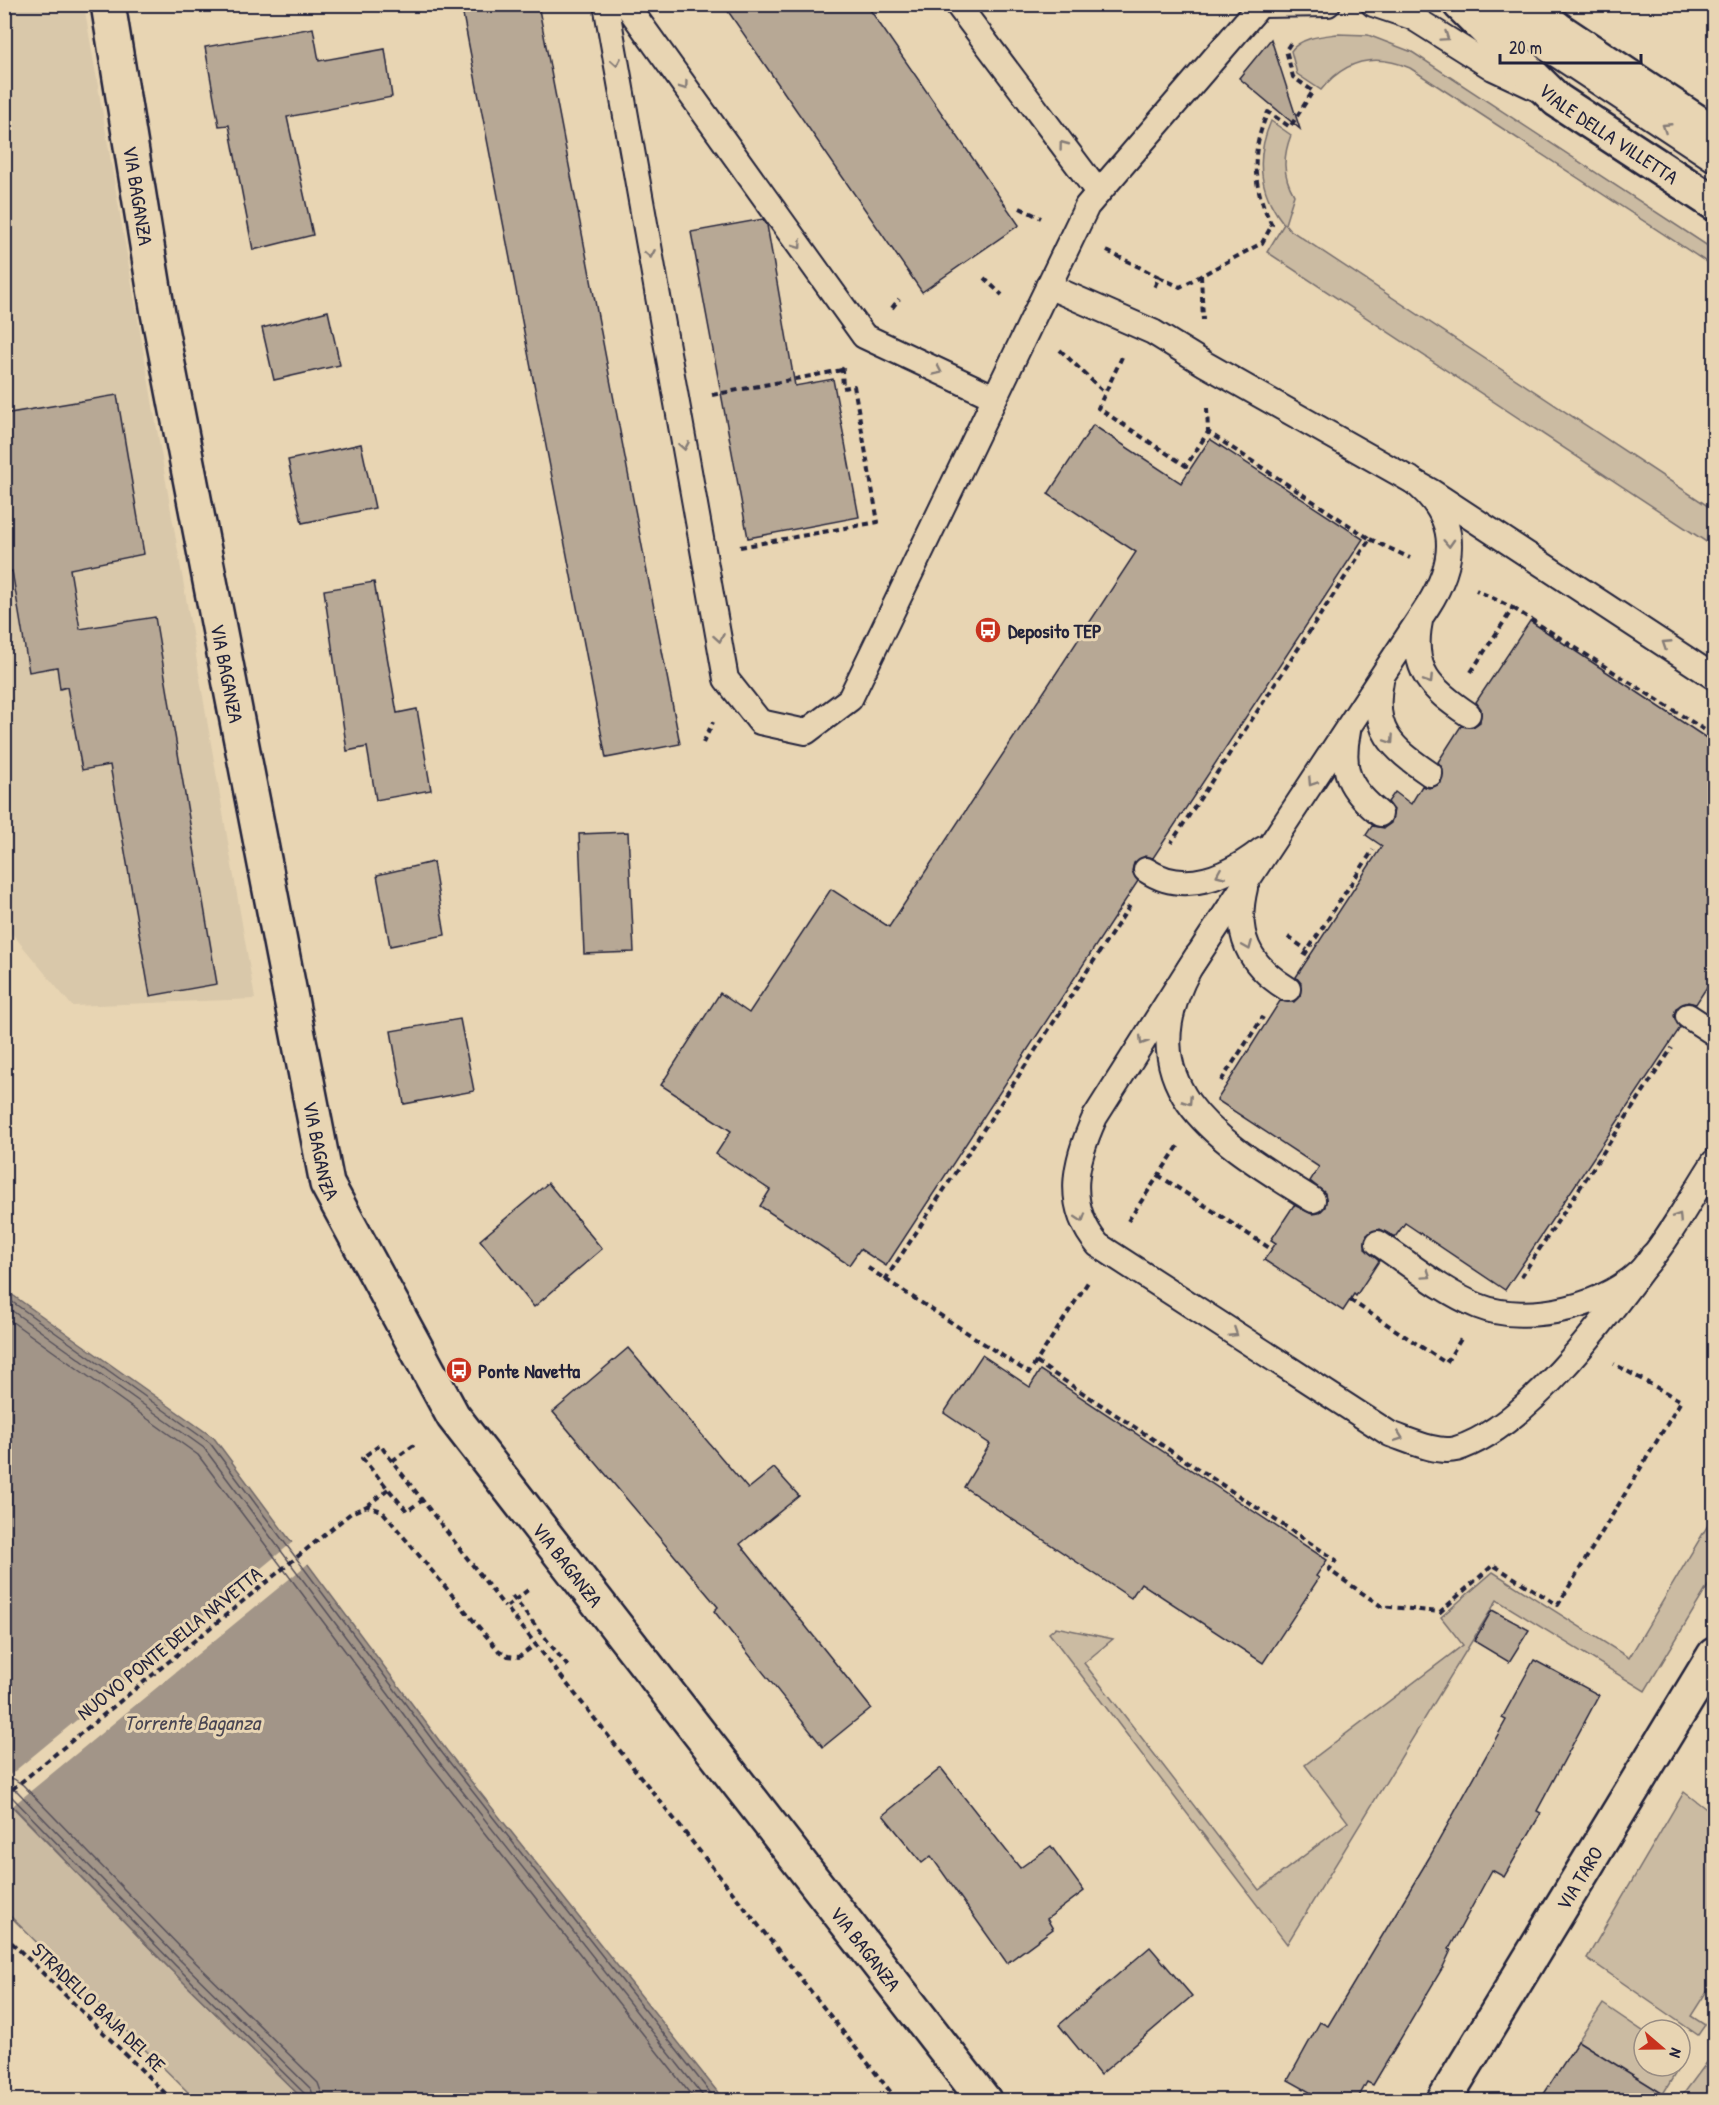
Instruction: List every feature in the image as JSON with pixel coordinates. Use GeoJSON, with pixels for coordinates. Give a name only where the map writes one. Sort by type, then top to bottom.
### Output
{"type":"FeatureCollection","features":[{"type":"Feature","properties":{"kind":"street","name":"VIA BAGANZA"},"geometry":{"type":"LineString","coordinates":[[108,4],[158,313],[327,1184],[453,1416],[984,2100]]}},
{"type":"Feature","properties":{"kind":"street","name":"VIALE DELLA VILLETTA"},"geometry":{"type":"LineString","coordinates":[[1460,4],[1557,100],[1714,203]]}},
{"type":"Feature","properties":{"kind":"street"},"geometry":{"type":"LineString","coordinates":[[1526,4],[1568,36],[1714,133]]}},
{"type":"Feature","properties":{"kind":"street","name":"VIA TARO"},"geometry":{"type":"LineString","coordinates":[[1444,2100],[1714,1655]]}},
{"type":"Feature","properties":{"kind":"lane"},"geometry":{"type":"LineString","coordinates":[[606,4],[726,679],[760,722],[806,732],[850,699],[1087,206],[1261,5],[1328,4]]}},
{"type":"Feature","properties":{"kind":"lane"},"geometry":{"type":"LineString","coordinates":[[626,4],[864,336],[994,397]]}},
{"type":"Feature","properties":{"kind":"lane"},"geometry":{"type":"LineString","coordinates":[[957,4],[1098,192]]}},
{"type":"Feature","properties":{"kind":"lane"},"geometry":{"type":"LineString","coordinates":[[1373,4],[1412,17],[1493,68],[1557,100]]}},
{"type":"Feature","properties":{"kind":"lane"},"geometry":{"type":"LineString","coordinates":[[1494,4],[1548,49],[1714,159]]}},
{"type":"Feature","properties":{"kind":"lane"},"geometry":{"type":"LineString","coordinates":[[1048,286],[1137,324],[1409,478],[1714,677]]}},
{"type":"Feature","properties":{"kind":"lane"},"geometry":{"type":"LineString","coordinates":[[1409,478],[1424,489],[1436,503],[1449,534],[1450,549],[1445,575],[1420,620],[1417,653],[1422,668],[1438,693],[1468,714]]}},
{"type":"Feature","properties":{"kind":"lane"},"geometry":{"type":"LineString","coordinates":[[1428,606],[1197,956],[1095,1117],[1083,1144],[1075,1201],[1084,1229],[1098,1245],[1390,1434],[1426,1446],[1455,1449],[1498,1430],[1533,1398],[1598,1328],[1653,1255],[1714,1162]]}},
{"type":"Feature","properties":{"kind":"lane"},"geometry":{"type":"LineString","coordinates":[[1389,666],[1378,696],[1382,727],[1399,752],[1430,774]]}},
{"type":"Feature","properties":{"kind":"lane"},"geometry":{"type":"LineString","coordinates":[[1356,716],[1348,730],[1344,761],[1355,791],[1380,814]]}},
{"type":"Feature","properties":{"kind":"lane"},"geometry":{"type":"LineString","coordinates":[[1146,870],[1174,883],[1187,884],[1213,877],[1253,856],[1283,827]]}},
{"type":"Feature","properties":{"kind":"lane"},"geometry":{"type":"LineString","coordinates":[[1254,870],[1245,887],[1241,904],[1240,923],[1245,941],[1262,970],[1288,989]]}},
{"type":"Feature","properties":{"kind":"lane"},"geometry":{"type":"LineString","coordinates":[[1197,956],[1174,1002],[1169,1044],[1171,1064],[1177,1083],[1198,1116],[1227,1144],[1313,1200]]}},
{"type":"Feature","properties":{"kind":"lane"},"geometry":{"type":"LineString","coordinates":[[1688,1016],[1714,1034]]}},
{"type":"Feature","properties":{"kind":"lane"},"geometry":{"type":"LineString","coordinates":[[1378,1243],[1479,1307],[1529,1315],[1564,1309],[1607,1294],[1639,1273],[1653,1255]]}},
{"type":"Feature","properties":{"kind":"path"},"geometry":{"type":"LineString","coordinates":[[1020,208],[1180,286],[1262,243],[1272,225],[1257,185],[1254,155],[1268,112],[1290,127],[1313,91],[1293,77],[1286,50],[1294,38]]}},
{"type":"Feature","properties":{"kind":"path"},"geometry":{"type":"LineString","coordinates":[[1159,277],[1098,408],[1186,466],[1208,432],[1370,539],[1168,847]]}},
{"type":"Feature","properties":{"kind":"path"},"geometry":{"type":"LineString","coordinates":[[885,317],[899,299]]}},
{"type":"Feature","properties":{"kind":"path"},"geometry":{"type":"LineString","coordinates":[[714,407],[711,396],[842,370],[849,362]]}},
{"type":"Feature","properties":{"kind":"path"},"geometry":{"type":"LineString","coordinates":[[738,535],[740,547],[878,522],[854,386],[843,388],[842,370]]}},
{"type":"Feature","properties":{"kind":"path"},"geometry":{"type":"LineString","coordinates":[[1513,608],[1714,736]]}},
{"type":"Feature","properties":{"kind":"path"},"geometry":{"type":"LineString","coordinates":[[885,1280],[1136,896]]}},
{"type":"Feature","properties":{"kind":"path"},"geometry":{"type":"LineString","coordinates":[[1158,1175],[1271,1249]]}},
{"type":"Feature","properties":{"kind":"path"},"geometry":{"type":"LineString","coordinates":[[392,1461],[414,1444]]}},
{"type":"Feature","properties":{"kind":"path"},"geometry":{"type":"LineString","coordinates":[[423,1500],[407,1511],[362,1458],[380,1445],[897,2100]]}},
{"type":"Feature","properties":{"kind":"path","name":"NUOVO PONTE DELLA NAVETTA"},"geometry":{"type":"LineString","coordinates":[[4,1796],[351,1513],[367,1506],[388,1489]]}},
{"type":"Feature","properties":{"kind":"path"},"geometry":{"type":"LineString","coordinates":[[367,1506],[382,1511],[498,1650],[508,1656],[519,1657],[536,1644]]}},
{"type":"Feature","properties":{"kind":"path"},"geometry":{"type":"LineString","coordinates":[[506,1607],[528,1590]]}},
{"type":"Feature","properties":{"kind":"path"},"geometry":{"type":"LineString","coordinates":[[512,1596],[569,1668]]}},
{"type":"Feature","properties":{"kind":"path","name":"STRADELLO BAJA DEL RE"},"geometry":{"type":"LineString","coordinates":[[4,1935],[172,2100]]}},
{"type":"Feature","properties":{"kind":"shaded area"},"geometry":{"type":"Polygon","coordinates":[[[4,5],[84,5],[255,999],[72,1006],[5,925],[4,5]]]}},
{"type":"Feature","properties":{"kind":"shaded area"},"geometry":{"type":"Polygon","coordinates":[[[1337,34],[1368,35],[1412,52],[1714,250],[1714,267],[1410,68],[1385,61],[1361,62],[1340,72],[1321,90],[1297,74],[1291,51],[1295,46],[1312,38],[1337,34]]]}},
{"type":"Feature","properties":{"kind":"shaded area"},"geometry":{"type":"Polygon","coordinates":[[[1271,121],[1291,135],[1286,150],[1285,165],[1287,180],[1294,195],[1285,224],[1290,230],[1714,510],[1714,547],[1267,252],[1284,224],[1269,200],[1262,175],[1263,148],[1271,121]]]}},
{"type":"Feature","properties":{"kind":"shaded area"},"geometry":{"type":"Polygon","coordinates":[[[1714,1515],[1714,1576],[1645,1691],[1497,1600],[1287,1944],[1049,1633],[1056,1627],[1113,1639],[1084,1663],[1259,1890],[1348,1822],[1305,1765],[1463,1645],[1441,1617],[1493,1572],[1629,1658],[1714,1515]]]}},
{"type":"Feature","properties":{"kind":"shaded area"},"geometry":{"type":"Polygon","coordinates":[[[1684,1792],[1714,1815],[1714,1980],[1691,2016],[1705,2025],[1698,2035],[1692,2031],[1692,2018],[1673,2018],[1587,1958],[1684,1792]]]}},
{"type":"Feature","properties":{"kind":"shaded area"},"geometry":{"type":"Polygon","coordinates":[[[4,1798],[170,1969],[304,2100],[196,2100],[5,1911],[4,1798]]]}},
{"type":"Feature","properties":{"kind":"shaded area"},"geometry":{"type":"Polygon","coordinates":[[[1603,2004],[1632,2024],[1632,2075],[1578,2041],[1603,2004]]]}},
{"type":"Feature","properties":{"kind":"shaded area"},"geometry":{"type":"Polygon","coordinates":[[[1714,2053],[1714,2100],[1679,2100],[1714,2053]]]}},
{"type":"Feature","properties":{"kind":"shaded area"},"geometry":{"type":"Polygon","coordinates":[[[1637,2078],[1673,2078],[1663,2094],[1637,2078]]]}},
{"type":"Feature","properties":{"kind":"water","name":"Torrente Baganza"},"geometry":{"type":"Polygon","coordinates":[[[4,1289],[214,1438],[447,1751],[724,2100],[304,2100],[170,1969],[5,1798],[4,1289]]]}},
{"type":"Feature","properties":{"kind":"pier"},"geometry":{"type":"Polygon","coordinates":[[[294,1541],[310,1562],[10,1808],[4,1802],[5,1779],[294,1541]]]}},
{"type":"Feature","properties":{"kind":"building"},"geometry":{"type":"Polygon","coordinates":[[[461,4],[538,4],[680,744],[606,758],[461,4]]]}},
{"type":"Feature","properties":{"kind":"building"},"geometry":{"type":"Polygon","coordinates":[[[723,4],[866,4],[1019,225],[922,292],[723,4]]]}},
{"type":"Feature","properties":{"kind":"building"},"geometry":{"type":"Polygon","coordinates":[[[313,28],[319,61],[385,49],[392,97],[287,117],[313,235],[253,250],[229,125],[219,126],[205,47],[313,28]]]}},
{"type":"Feature","properties":{"kind":"building"},"geometry":{"type":"Polygon","coordinates":[[[1271,39],[1300,129],[1239,78],[1271,39]]]}},
{"type":"Feature","properties":{"kind":"building"},"geometry":{"type":"Polygon","coordinates":[[[763,219],[767,225],[795,386],[833,379],[859,517],[748,538],[691,232],[763,219]]]}},
{"type":"Feature","properties":{"kind":"building"},"geometry":{"type":"Polygon","coordinates":[[[328,311],[340,365],[274,380],[262,328],[328,311]]]}},
{"type":"Feature","properties":{"kind":"building"},"geometry":{"type":"Polygon","coordinates":[[[117,395],[144,554],[70,569],[80,629],[155,617],[217,984],[150,996],[110,765],[82,770],[67,687],[60,689],[57,667],[29,672],[12,571],[4,572],[4,414],[117,395]]]}},
{"type":"Feature","properties":{"kind":"building"},"geometry":{"type":"Polygon","coordinates":[[[1093,425],[1181,483],[1210,439],[1363,539],[1153,858],[1145,856],[1134,863],[1132,871],[1138,881],[886,1266],[860,1249],[849,1265],[760,1206],[770,1190],[716,1154],[731,1131],[661,1085],[720,993],[749,1013],[831,889],[889,927],[1136,552],[1048,494],[1093,425]]]}},
{"type":"Feature","properties":{"kind":"building"},"geometry":{"type":"Polygon","coordinates":[[[361,444],[375,508],[302,523],[288,460],[361,444]]]}},
{"type":"Feature","properties":{"kind":"building"},"geometry":{"type":"Polygon","coordinates":[[[374,582],[397,713],[417,709],[431,790],[376,800],[367,747],[347,751],[324,590],[374,582]]]}},
{"type":"Feature","properties":{"kind":"building"},"geometry":{"type":"Polygon","coordinates":[[[1530,621],[1714,743],[1714,976],[1696,1004],[1688,1002],[1676,1008],[1674,1016],[1680,1028],[1505,1290],[1405,1223],[1395,1237],[1380,1229],[1367,1235],[1365,1249],[1379,1261],[1343,1311],[1264,1260],[1276,1243],[1271,1240],[1294,1205],[1312,1214],[1319,1213],[1325,1207],[1325,1193],[1310,1181],[1319,1167],[1217,1100],[1280,1001],[1294,1002],[1300,996],[1301,983],[1296,977],[1382,846],[1366,835],[1372,826],[1384,828],[1391,823],[1394,810],[1388,802],[1395,792],[1411,804],[1422,786],[1429,788],[1441,783],[1443,769],[1438,762],[1461,726],[1473,727],[1480,722],[1481,709],[1476,702],[1530,621]]]}},
{"type":"Feature","properties":{"kind":"building"},"geometry":{"type":"Polygon","coordinates":[[[628,832],[634,952],[584,954],[579,834],[628,832]]]}},
{"type":"Feature","properties":{"kind":"building"},"geometry":{"type":"Polygon","coordinates":[[[433,862],[445,935],[390,946],[377,875],[433,862]]]}},
{"type":"Feature","properties":{"kind":"building"},"geometry":{"type":"Polygon","coordinates":[[[460,1019],[474,1091],[404,1104],[391,1031],[460,1019]]]}},
{"type":"Feature","properties":{"kind":"building"},"geometry":{"type":"Polygon","coordinates":[[[548,1183],[602,1249],[534,1307],[480,1240],[548,1183]]]}},
{"type":"Feature","properties":{"kind":"building"},"geometry":{"type":"Polygon","coordinates":[[[628,1348],[748,1489],[774,1468],[799,1496],[740,1544],[871,1708],[823,1747],[714,1611],[718,1607],[553,1412],[628,1348]]]}},
{"type":"Feature","properties":{"kind":"building"},"geometry":{"type":"Polygon","coordinates":[[[982,1355],[1030,1387],[1040,1370],[1327,1560],[1316,1576],[1319,1578],[1263,1663],[1141,1583],[1131,1598],[964,1487],[990,1444],[944,1413],[982,1355]]]}},
{"type":"Feature","properties":{"kind":"building"},"geometry":{"type":"Polygon","coordinates":[[[1492,1610],[1529,1630],[1509,1662],[1474,1641],[1492,1610]]]}},
{"type":"Feature","properties":{"kind":"building"},"geometry":{"type":"Polygon","coordinates":[[[1534,1660],[1599,1695],[1537,1811],[1541,1813],[1504,1877],[1492,1870],[1449,1949],[1451,1950],[1443,1967],[1373,2085],[1367,2082],[1357,2100],[1324,2100],[1288,2080],[1320,2022],[1328,2026],[1429,1858],[1506,1720],[1502,1718],[1534,1660]]]}},
{"type":"Feature","properties":{"kind":"building"},"geometry":{"type":"Polygon","coordinates":[[[941,1768],[1020,1868],[1051,1846],[1084,1891],[1047,1919],[1053,1929],[1007,1963],[931,1856],[922,1863],[883,1815],[941,1768]]]}},
{"type":"Feature","properties":{"kind":"building"},"geometry":{"type":"Polygon","coordinates":[[[1150,1947],[1192,1996],[1100,2075],[1059,2025],[1150,1947]]]}},
{"type":"Feature","properties":{"kind":"building"},"geometry":{"type":"Polygon","coordinates":[[[1578,2041],[1632,2075],[1632,2078],[1638,2078],[1673,2100],[1540,2100],[1578,2041]]]}},
{"type":"Feature","properties":{"kind":"place","name":"Deposito TEP"},"geometry":{"type":"Point","coordinates":[988,630]}},
{"type":"Feature","properties":{"kind":"place","name":"Ponte Navetta"},"geometry":{"type":"Point","coordinates":[459,1370]}}]}
